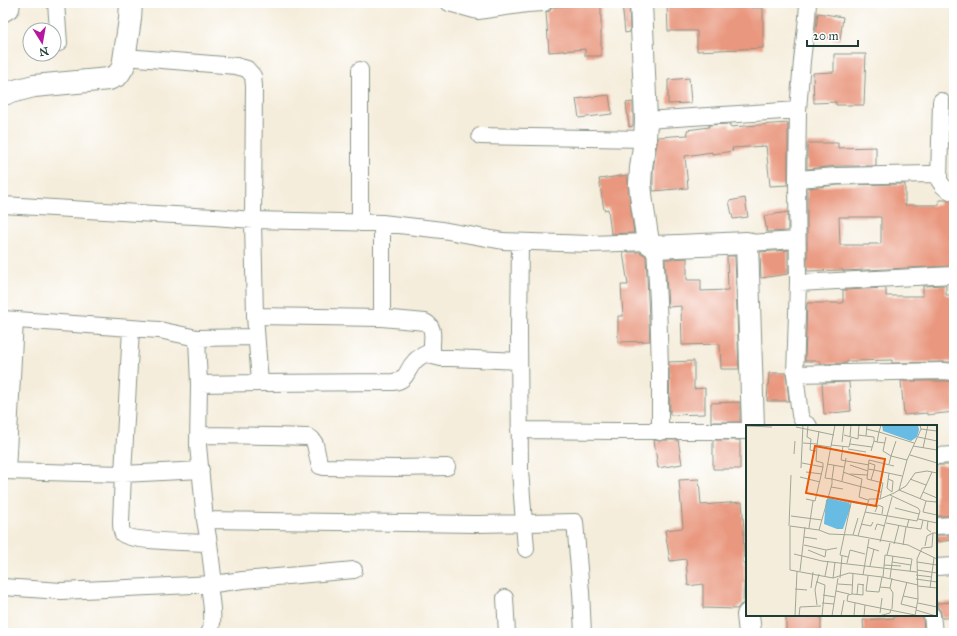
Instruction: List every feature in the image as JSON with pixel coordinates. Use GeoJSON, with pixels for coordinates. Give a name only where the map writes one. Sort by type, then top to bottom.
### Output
{"type":"FeatureCollection","features":[{"type":"Feature","properties":{"kind":"street"},"geometry":{"type":"LineString","coordinates":[[3,14],[11,9],[12,3]]}},
{"type":"Feature","properties":{"kind":"street"},"geometry":{"type":"LineString","coordinates":[[56,3],[57,22]]}},
{"type":"Feature","properties":{"kind":"street"},"geometry":{"type":"LineString","coordinates":[[3,94],[34,86],[109,79],[118,75],[123,67],[131,3]]}},
{"type":"Feature","properties":{"kind":"street"},"geometry":{"type":"LineString","coordinates":[[449,3],[478,11],[544,3]]}},
{"type":"Feature","properties":{"kind":"street"},"geometry":{"type":"LineString","coordinates":[[641,3],[646,130],[640,184],[642,203],[652,244],[658,301],[660,432]]}},
{"type":"Feature","properties":{"kind":"street"},"geometry":{"type":"LineString","coordinates":[[808,3],[808,18],[802,61],[798,110],[798,283],[795,374],[800,415],[803,422],[808,425]]}},
{"type":"Feature","properties":{"kind":"street"},"geometry":{"type":"LineString","coordinates":[[124,57],[236,66],[247,69],[253,76],[255,316],[260,383]]}},
{"type":"Feature","properties":{"kind":"street"},"geometry":{"type":"LineString","coordinates":[[360,70],[360,223]]}},
{"type":"Feature","properties":{"kind":"street"},"geometry":{"type":"LineString","coordinates":[[939,180],[941,102]]}},
{"type":"Feature","properties":{"kind":"street"},"geometry":{"type":"LineString","coordinates":[[480,136],[646,130],[798,110]]}},
{"type":"Feature","properties":{"kind":"street"},"geometry":{"type":"LineString","coordinates":[[797,179],[838,176],[930,174],[936,176],[943,186],[954,192]]}},
{"type":"Feature","properties":{"kind":"street"},"geometry":{"type":"LineString","coordinates":[[3,205],[253,220],[382,223],[442,230],[503,241],[520,242],[652,244],[747,243],[797,240]]}},
{"type":"Feature","properties":{"kind":"street"},"geometry":{"type":"LineString","coordinates":[[382,223],[382,318]]}},
{"type":"Feature","properties":{"kind":"street"},"geometry":{"type":"LineString","coordinates":[[520,242],[520,470],[526,549]]}},
{"type":"Feature","properties":{"kind":"street"},"geometry":{"type":"LineString","coordinates":[[747,243],[753,425]]}},
{"type":"Feature","properties":{"kind":"street"},"geometry":{"type":"LineString","coordinates":[[798,283],[954,276]]}},
{"type":"Feature","properties":{"kind":"street"},"geometry":{"type":"LineString","coordinates":[[255,316],[382,318],[425,322],[429,324],[431,328],[433,356],[441,358],[519,361]]}},
{"type":"Feature","properties":{"kind":"street"},"geometry":{"type":"LineString","coordinates":[[201,470],[123,474],[5,471],[9,320],[159,330],[197,338],[256,337]]}},
{"type":"Feature","properties":{"kind":"street"},"geometry":{"type":"LineString","coordinates":[[131,329],[121,530],[123,534],[128,537],[148,540],[210,543]]}},
{"type":"Feature","properties":{"kind":"street"},"geometry":{"type":"LineString","coordinates":[[197,338],[199,384],[198,436],[205,520],[210,543],[212,626],[211,632],[209,633]]}},
{"type":"Feature","properties":{"kind":"street"},"geometry":{"type":"LineString","coordinates":[[199,384],[400,381],[404,378],[416,360],[432,351]]}},
{"type":"Feature","properties":{"kind":"street"},"geometry":{"type":"LineString","coordinates":[[795,374],[944,370],[954,372]]}},
{"type":"Feature","properties":{"kind":"street"},"geometry":{"type":"LineString","coordinates":[[520,430],[660,432],[746,431]]}},
{"type":"Feature","properties":{"kind":"street"},"geometry":{"type":"LineString","coordinates":[[198,436],[308,437],[312,439],[315,444],[320,466],[324,467],[447,468]]}},
{"type":"Feature","properties":{"kind":"street"},"geometry":{"type":"LineString","coordinates":[[937,456],[954,456]]}},
{"type":"Feature","properties":{"kind":"street"},"geometry":{"type":"LineString","coordinates":[[205,520],[477,524],[575,522],[582,592],[583,633]]}},
{"type":"Feature","properties":{"kind":"street"},"geometry":{"type":"LineString","coordinates":[[937,526],[954,525]]}},
{"type":"Feature","properties":{"kind":"street"},"geometry":{"type":"LineString","coordinates":[[937,567],[954,566]]}},
{"type":"Feature","properties":{"kind":"street"},"geometry":{"type":"LineString","coordinates":[[3,587],[61,591],[211,584],[354,570]]}},
{"type":"Feature","properties":{"kind":"street"},"geometry":{"type":"LineString","coordinates":[[505,598],[507,633]]}},
{"type":"Feature","properties":{"kind":"street"},"geometry":{"type":"LineString","coordinates":[[748,616],[750,633]]}},
{"type":"Feature","properties":{"kind":"street"},"geometry":{"type":"LineString","coordinates":[[932,616],[934,633]]}},
{"type":"Feature","properties":{"kind":"building"},"geometry":{"type":"Polygon","coordinates":[[[601,3],[601,56],[585,56],[585,49],[549,52],[546,12],[550,11],[552,7],[601,3]]]}},
{"type":"Feature","properties":{"kind":"building"},"geometry":{"type":"Polygon","coordinates":[[[622,3],[629,3],[630,32],[625,33],[622,3]]]}},
{"type":"Feature","properties":{"kind":"building"},"geometry":{"type":"Polygon","coordinates":[[[696,3],[751,3],[751,8],[763,8],[763,48],[697,51],[697,31],[668,31],[667,6],[697,6],[696,3]]]}},
{"type":"Feature","properties":{"kind":"building"},"geometry":{"type":"Polygon","coordinates":[[[818,13],[843,17],[840,40],[815,36],[818,13]]]}},
{"type":"Feature","properties":{"kind":"building"},"geometry":{"type":"Polygon","coordinates":[[[834,54],[866,54],[864,105],[836,105],[836,102],[814,103],[813,73],[834,72],[834,54]]]}},
{"type":"Feature","properties":{"kind":"building"},"geometry":{"type":"Polygon","coordinates":[[[689,78],[691,103],[668,104],[668,80],[689,78]]]}},
{"type":"Feature","properties":{"kind":"building"},"geometry":{"type":"Polygon","coordinates":[[[609,95],[612,114],[579,118],[576,99],[609,95]]]}},
{"type":"Feature","properties":{"kind":"building"},"geometry":{"type":"Polygon","coordinates":[[[633,102],[633,126],[629,127],[626,103],[633,102]]]}},
{"type":"Feature","properties":{"kind":"building"},"geometry":{"type":"Polygon","coordinates":[[[788,123],[788,185],[770,186],[766,146],[732,148],[733,151],[685,156],[688,188],[653,191],[653,169],[658,137],[688,135],[687,130],[709,127],[709,125],[730,124],[730,127],[788,123]]]}},
{"type":"Feature","properties":{"kind":"building"},"geometry":{"type":"Polygon","coordinates":[[[807,143],[838,143],[838,148],[876,147],[876,166],[838,166],[807,169],[807,143]]]}},
{"type":"Feature","properties":{"kind":"building"},"geometry":{"type":"Polygon","coordinates":[[[628,175],[634,233],[611,234],[608,209],[604,210],[599,179],[628,175]]]}},
{"type":"Feature","properties":{"kind":"building"},"geometry":{"type":"Polygon","coordinates":[[[905,184],[905,205],[939,205],[939,200],[954,201],[954,266],[843,271],[807,271],[807,188],[838,185],[905,184]],[[839,217],[840,245],[881,244],[881,217],[839,217]]]}},
{"type":"Feature","properties":{"kind":"building"},"geometry":{"type":"Polygon","coordinates":[[[745,198],[748,217],[733,219],[729,201],[745,198]]]}},
{"type":"Feature","properties":{"kind":"building"},"geometry":{"type":"Polygon","coordinates":[[[788,212],[788,231],[767,232],[764,216],[788,212]]]}},
{"type":"Feature","properties":{"kind":"building"},"geometry":{"type":"Polygon","coordinates":[[[788,250],[788,274],[761,278],[760,252],[788,250]]]}},
{"type":"Feature","properties":{"kind":"building"},"geometry":{"type":"Polygon","coordinates":[[[623,252],[640,252],[646,256],[650,341],[618,342],[618,316],[623,316],[621,285],[628,285],[623,252]]]}},
{"type":"Feature","properties":{"kind":"building"},"geometry":{"type":"Polygon","coordinates":[[[727,256],[735,256],[739,369],[721,369],[720,344],[682,345],[681,306],[668,307],[665,259],[687,258],[687,280],[701,280],[701,291],[728,290],[727,256]]]}},
{"type":"Feature","properties":{"kind":"building"},"geometry":{"type":"Polygon","coordinates":[[[946,285],[946,295],[954,295],[954,362],[892,363],[892,360],[847,361],[847,363],[820,364],[820,361],[805,361],[807,303],[843,303],[843,290],[886,288],[886,296],[923,296],[923,286],[946,285]]]}},
{"type":"Feature","properties":{"kind":"building"},"geometry":{"type":"Polygon","coordinates":[[[694,361],[694,389],[705,388],[705,414],[670,415],[669,362],[694,361]]]}},
{"type":"Feature","properties":{"kind":"building"},"geometry":{"type":"Polygon","coordinates":[[[769,373],[786,373],[789,401],[767,401],[769,373]]]}},
{"type":"Feature","properties":{"kind":"building"},"geometry":{"type":"Polygon","coordinates":[[[901,381],[954,381],[954,412],[927,415],[927,413],[904,415],[901,381]]]}},
{"type":"Feature","properties":{"kind":"building"},"geometry":{"type":"Polygon","coordinates":[[[849,382],[851,411],[824,414],[822,383],[849,382]]]}},
{"type":"Feature","properties":{"kind":"building"},"geometry":{"type":"Polygon","coordinates":[[[740,402],[740,422],[711,422],[711,403],[740,402]]]}},
{"type":"Feature","properties":{"kind":"building"},"geometry":{"type":"Polygon","coordinates":[[[654,440],[678,440],[682,464],[658,468],[654,440]]]}},
{"type":"Feature","properties":{"kind":"building"},"geometry":{"type":"Polygon","coordinates":[[[713,440],[740,440],[740,469],[713,469],[713,440]]]}},
{"type":"Feature","properties":{"kind":"building"},"geometry":{"type":"Polygon","coordinates":[[[937,465],[954,465],[954,516],[937,516],[937,465]]]}},
{"type":"Feature","properties":{"kind":"building"},"geometry":{"type":"Polygon","coordinates":[[[699,479],[701,505],[742,502],[744,529],[743,563],[745,582],[743,604],[737,609],[703,608],[703,584],[688,586],[686,559],[670,561],[665,530],[683,528],[679,480],[699,479]]]}},
{"type":"Feature","properties":{"kind":"building"},"geometry":{"type":"Polygon","coordinates":[[[937,535],[952,535],[953,540],[937,542],[937,535]]]}},
{"type":"Feature","properties":{"kind":"building"},"geometry":{"type":"Polygon","coordinates":[[[954,602],[954,618],[942,618],[937,603],[954,602]]]}},
{"type":"Feature","properties":{"kind":"building"},"geometry":{"type":"Polygon","coordinates":[[[786,616],[821,616],[821,633],[786,633],[786,616]]]}},
{"type":"Feature","properties":{"kind":"building"},"geometry":{"type":"Polygon","coordinates":[[[894,616],[923,616],[924,633],[864,633],[863,620],[894,618],[894,616]]]}}]}
